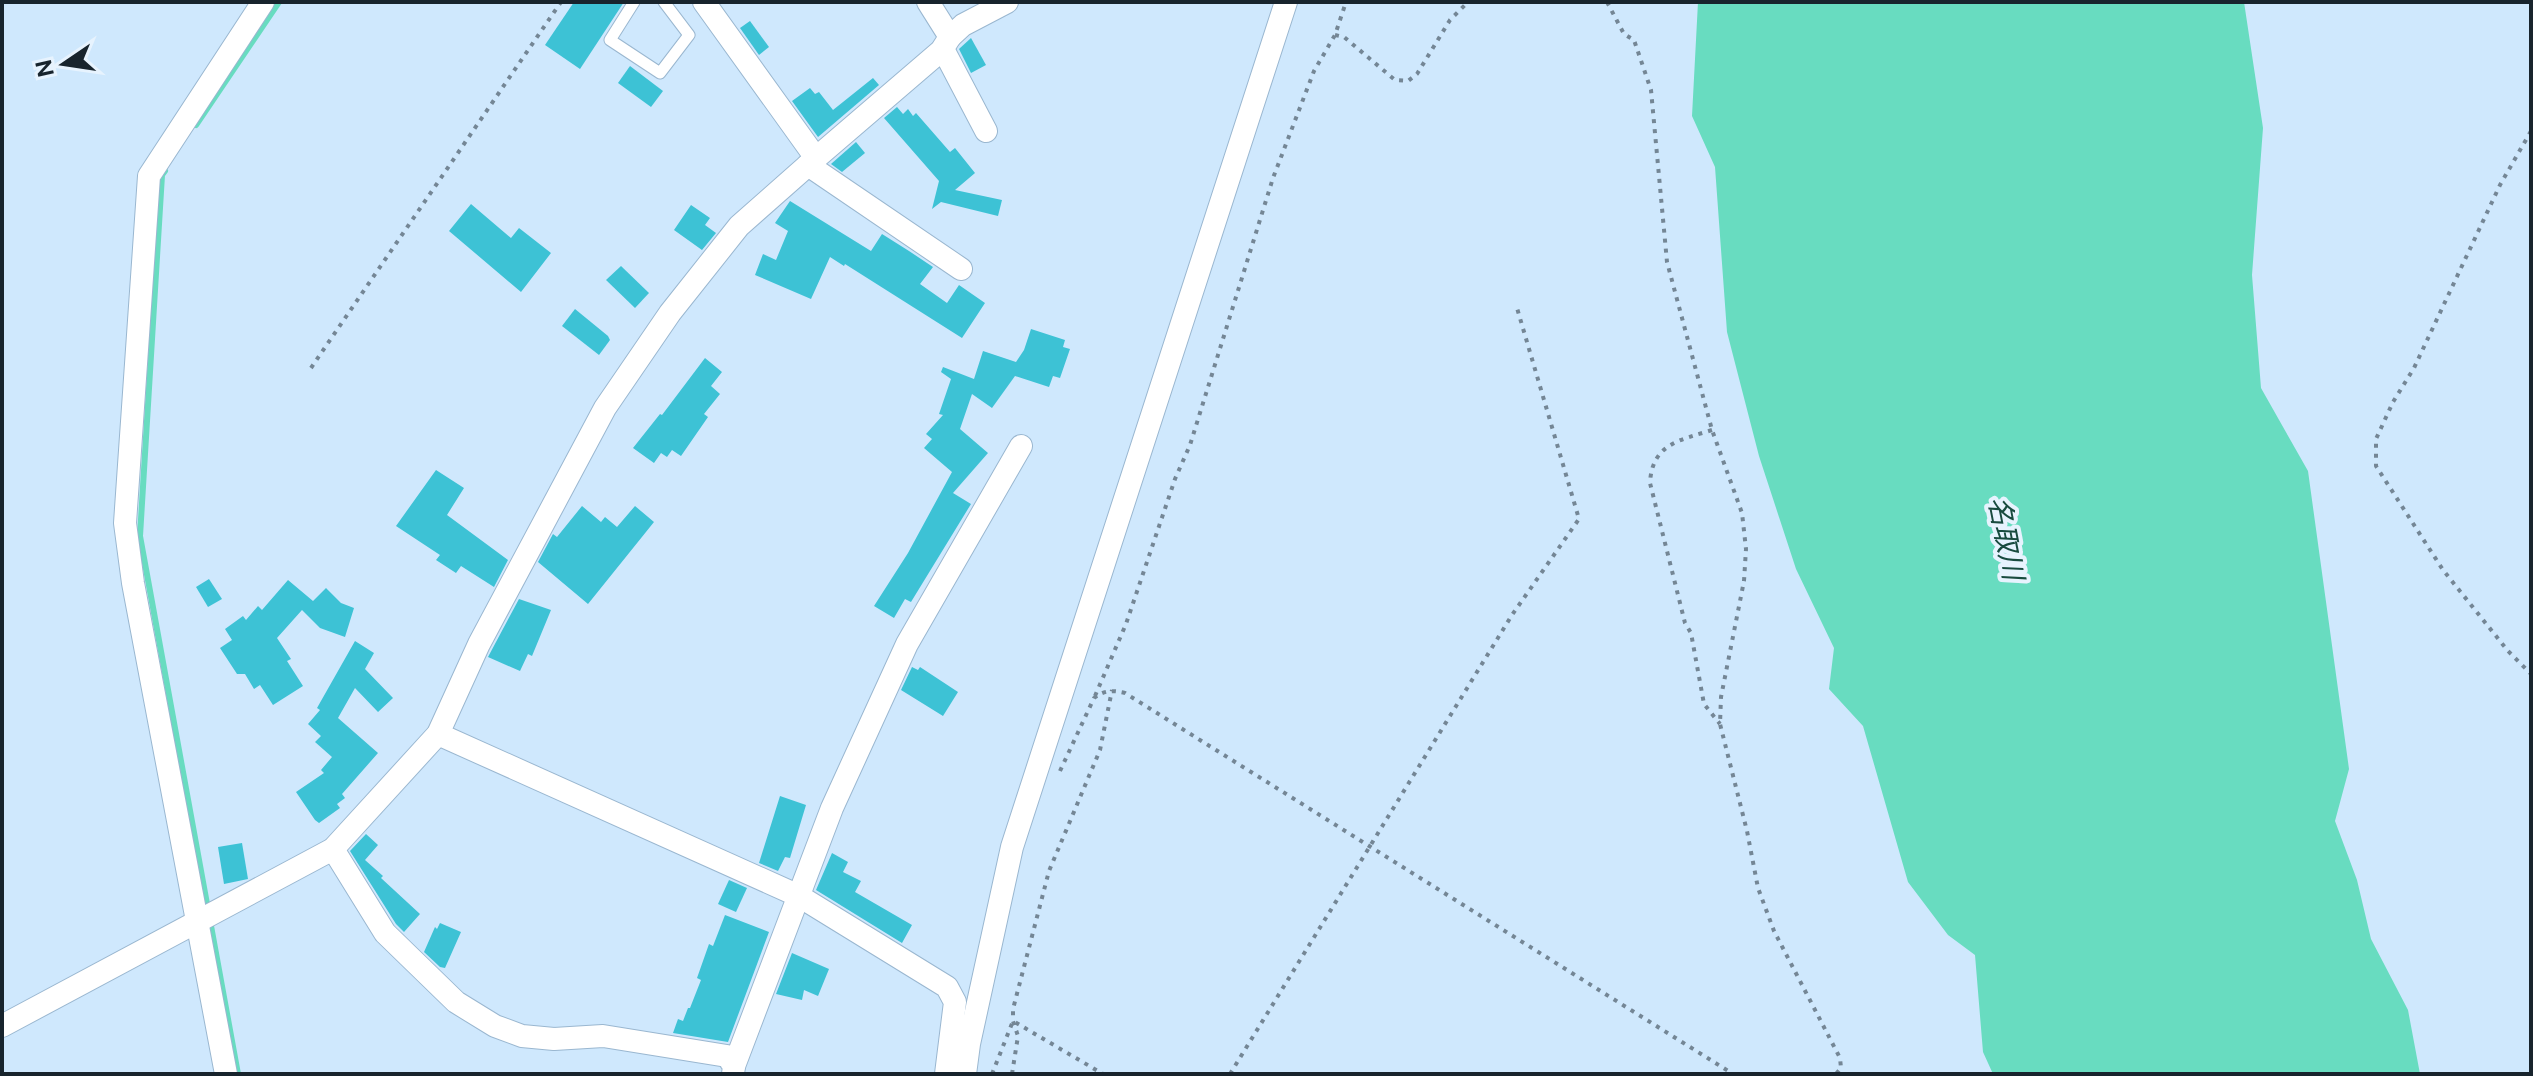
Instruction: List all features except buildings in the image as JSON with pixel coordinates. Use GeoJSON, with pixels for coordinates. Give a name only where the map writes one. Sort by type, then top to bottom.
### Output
{"type":"FeatureCollection","features":[{"type":"Feature","properties":{"kind":"street"},"geometry":{"type":"LineString","coordinates":[[226,1074],[207,916],[136,598],[125,523],[149,176],[263,2]]}},
{"type":"Feature","properties":{"kind":"street"},"geometry":{"type":"LineString","coordinates":[[704,2],[812,161],[961,269]]}},
{"type":"Feature","properties":{"kind":"street"},"geometry":{"type":"LineString","coordinates":[[928,2],[986,131]]}},
{"type":"Feature","properties":{"kind":"street"},"geometry":{"type":"LineString","coordinates":[[2,1026],[333,849],[438,734],[479,644],[605,408],[670,313],[739,226],[963,25],[1007,2]]}},
{"type":"Feature","properties":{"kind":"street"},"geometry":{"type":"LineString","coordinates":[[965,1074],[1012,847],[1286,2]]}},
{"type":"Feature","properties":{"kind":"street"},"geometry":{"type":"LineString","coordinates":[[734,1070],[777,946],[832,808],[907,644],[1021,446]]}},
{"type":"Feature","properties":{"kind":"street"},"geometry":{"type":"LineString","coordinates":[[438,734],[799,896],[947,987],[955,1002],[946,1074]]}},
{"type":"Feature","properties":{"kind":"street"},"geometry":{"type":"LineString","coordinates":[[333,849],[385,933],[456,1002],[495,1026],[522,1036],[554,1039],[603,1036],[727,1056],[734,1070]]}},
{"type":"Feature","properties":{"kind":"lane"},"geometry":{"type":"LineString","coordinates":[[634,2],[610,40],[660,73],[689,35],[664,2]]}},
{"type":"Feature","properties":{"kind":"path"},"geometry":{"type":"LineString","coordinates":[[311,368],[561,2]]}},
{"type":"Feature","properties":{"kind":"path"},"geometry":{"type":"LineString","coordinates":[[1054,782],[1126,624],[1175,479],[1190,445],[1273,178],[1314,71],[1335,35],[1346,2]]}},
{"type":"Feature","properties":{"kind":"path"},"geometry":{"type":"LineString","coordinates":[[1335,35],[1344,37],[1395,80],[1408,81],[1417,74],[1450,20],[1468,2]]}},
{"type":"Feature","properties":{"kind":"path"},"geometry":{"type":"LineString","coordinates":[[1607,2],[1624,34],[1634,40],[1651,90],[1665,253],[1712,430],[1742,513],[1746,549],[1744,581],[1721,697],[1720,724],[1758,888],[1774,931],[1840,1058],[1841,1068],[1836,1074]]}},
{"type":"Feature","properties":{"kind":"path"},"geometry":{"type":"LineString","coordinates":[[2531,131],[2500,185],[2421,355],[2393,402],[2376,439],[2376,466],[2443,570],[2508,651],[2531,674]]}},
{"type":"Feature","properties":{"kind":"path"},"geometry":{"type":"LineString","coordinates":[[1230,1074],[1512,615],[1579,519],[1517,308]]}},
{"type":"Feature","properties":{"kind":"path"},"geometry":{"type":"LineString","coordinates":[[1712,430],[1671,443],[1661,451],[1651,469],[1650,483],[1685,623],[1691,633],[1704,704],[1720,724]]}},
{"type":"Feature","properties":{"kind":"path"},"geometry":{"type":"LineString","coordinates":[[1094,698],[1112,690],[1125,693],[1733,1074]]}},
{"type":"Feature","properties":{"kind":"path"},"geometry":{"type":"LineString","coordinates":[[1012,1074],[1018,1036],[1013,1009],[1049,871],[1100,750],[1112,690]]}},
{"type":"Feature","properties":{"kind":"path"},"geometry":{"type":"LineString","coordinates":[[992,1074],[1013,1021]]}},
{"type":"Feature","properties":{"kind":"path"},"geometry":{"type":"LineString","coordinates":[[1013,1021],[1103,1074]]}},
{"type":"Feature","properties":{"kind":"water","name":"名取川"},"geometry":{"type":"Polygon","coordinates":[[[1698,2],[2244,2],[2263,128],[2252,275],[2261,388],[2308,471],[2349,769],[2335,821],[2357,880],[2371,939],[2408,1010],[2420,1074],[1993,1074],[1983,1052],[1975,955],[1948,935],[1908,882],[1863,726],[1829,689],[1834,648],[1796,569],[1759,456],[1727,332],[1715,167],[1692,116],[1698,2]]]}},
{"type":"Feature","properties":{"kind":"waterway"},"geometry":{"type":"LineString","coordinates":[[196,125],[279,2]]}},
{"type":"Feature","properties":{"kind":"waterway"},"geometry":{"type":"LineString","coordinates":[[165,171],[162,175],[140,536],[238,1074]]}}]}
